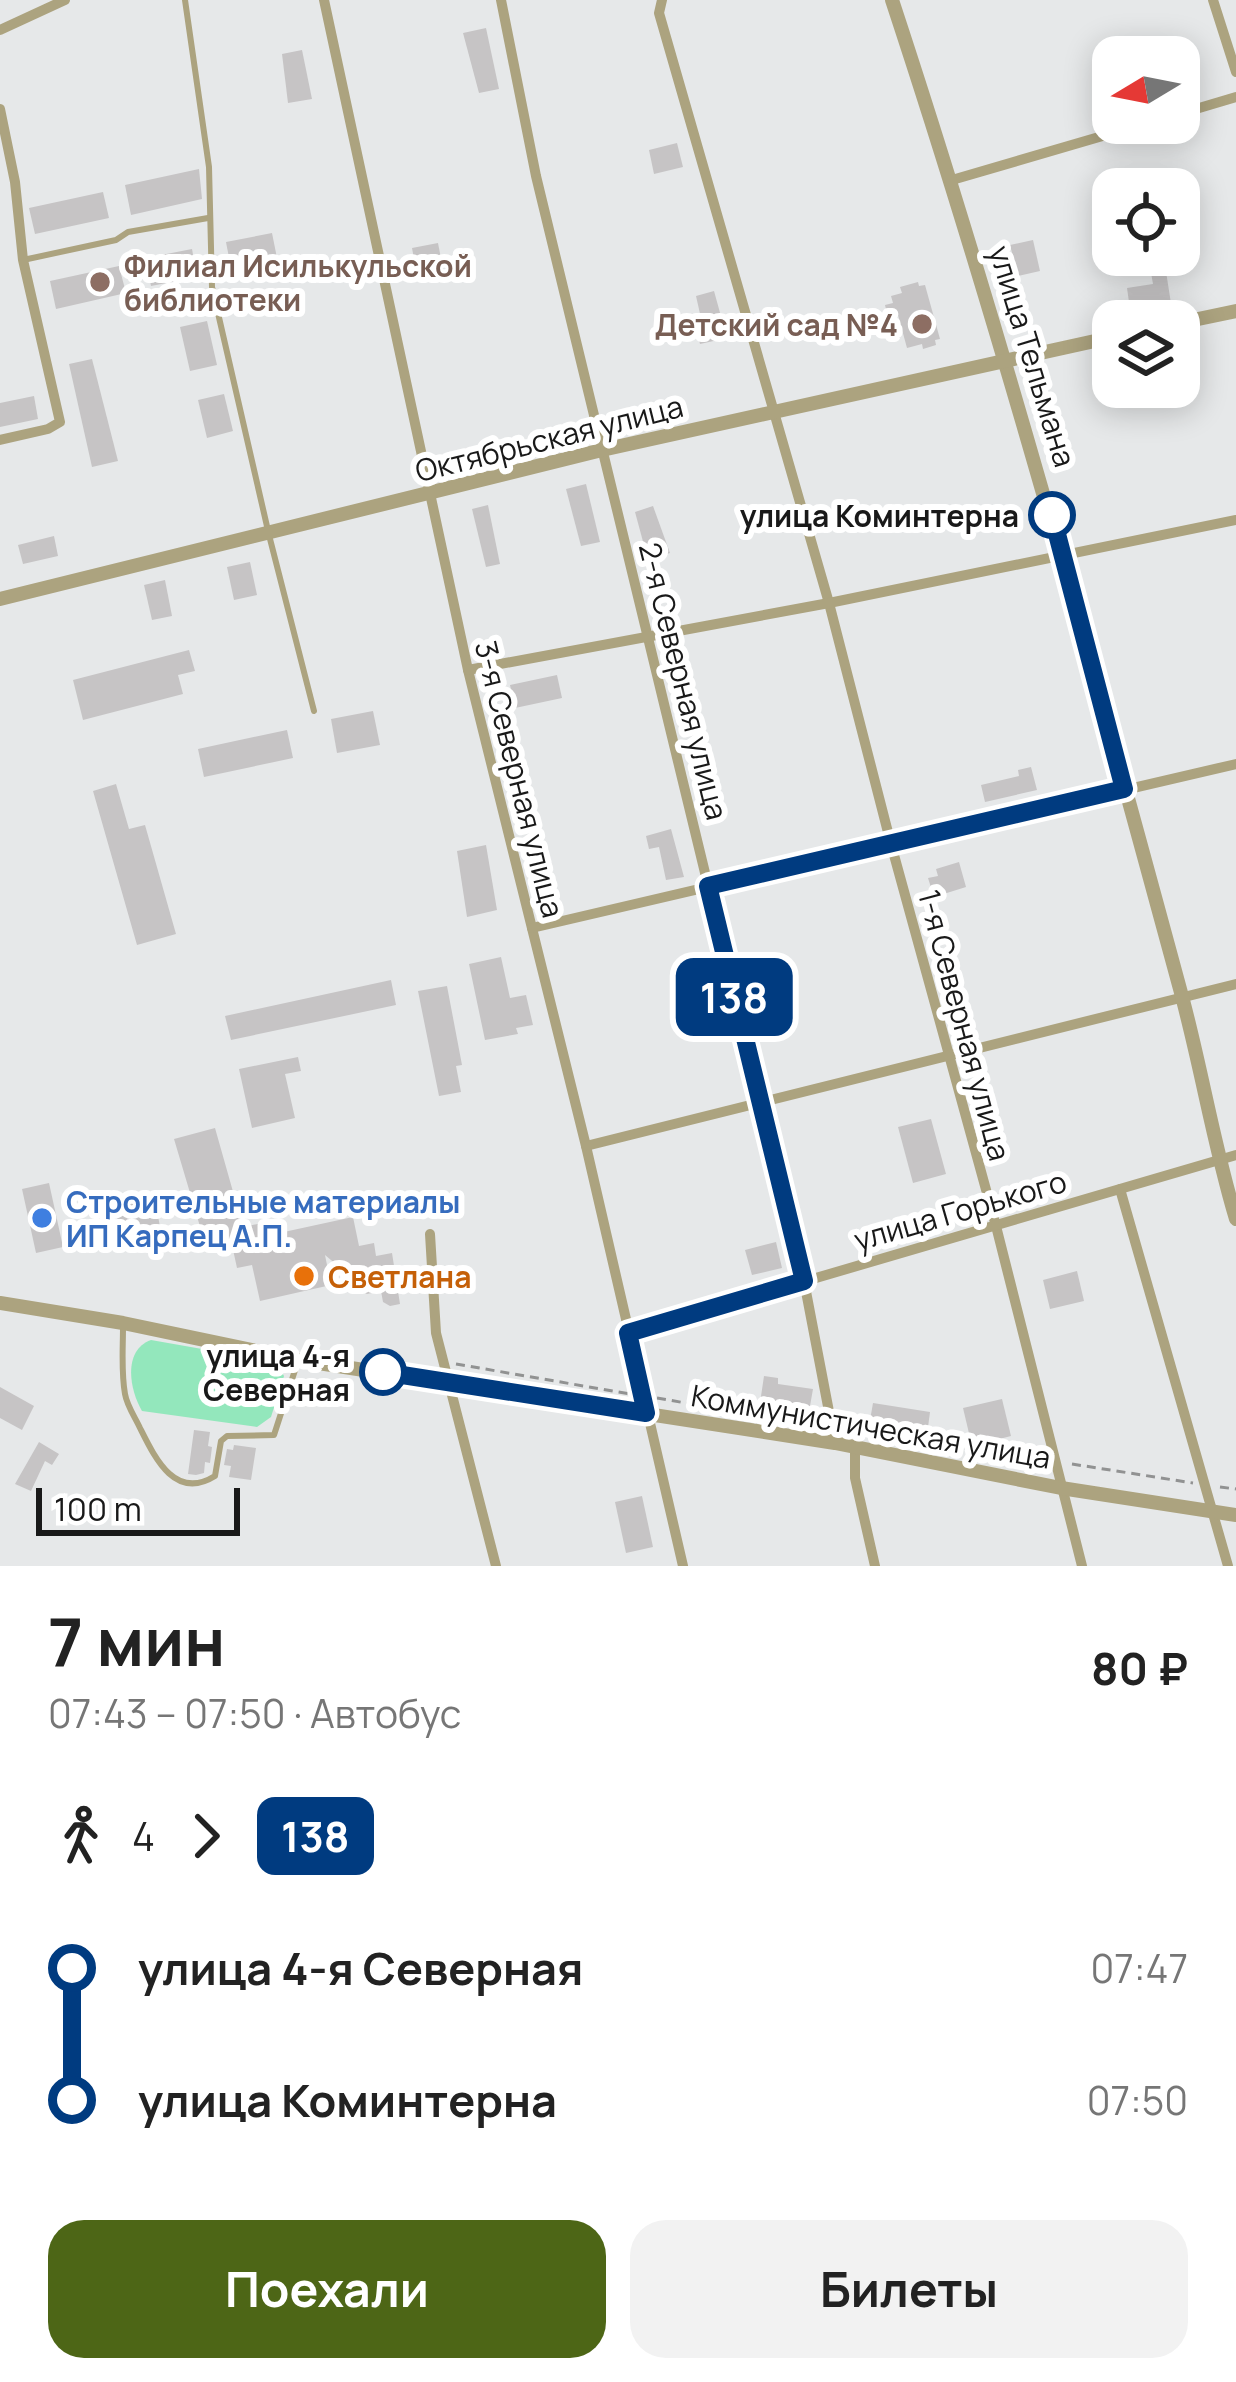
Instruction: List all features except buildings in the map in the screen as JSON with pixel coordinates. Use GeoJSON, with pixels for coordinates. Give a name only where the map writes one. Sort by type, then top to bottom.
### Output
{"type":"FeatureCollection","features":[{"type":"Feature","properties":{"kind":"street"},"geometry":{"type":"LineString","coordinates":[[0,30],[65,0]]}},
{"type":"Feature","properties":{"kind":"street","name":"3-я Северная улица"},"geometry":{"type":"LineString","coordinates":[[324,0],[468,670],[586,1146],[682,1566]]}},
{"type":"Feature","properties":{"kind":"street","name":"2-я Северная улица"},"geometry":{"type":"LineString","coordinates":[[501,0],[536,176],[804,1281],[835,1443]]}},
{"type":"Feature","properties":{"kind":"street","name":"улица Тельмана"},"geometry":{"type":"LineString","coordinates":[[892,0],[952,180],[1063,554],[1182,994],[1236,1219]]}},
{"type":"Feature","properties":{"kind":"street"},"geometry":{"type":"LineString","coordinates":[[1213,0],[1236,72]]}},
{"type":"Feature","properties":{"kind":"street","name":"1-я Северная улица"},"geometry":{"type":"LineString","coordinates":[[661,7],[829,603],[1082,1566]]}},
{"type":"Feature","properties":{"kind":"street"},"geometry":{"type":"LineString","coordinates":[[1200,108],[1236,97]]}},
{"type":"Feature","properties":{"kind":"street"},"geometry":{"type":"LineString","coordinates":[[0,109],[15,182],[23,260],[60,422],[0,440]]}},
{"type":"Feature","properties":{"kind":"street"},"geometry":{"type":"LineString","coordinates":[[952,180],[1092,139]]}},
{"type":"Feature","properties":{"kind":"street"},"geometry":{"type":"LineString","coordinates":[[1200,319],[1236,311]]}},
{"type":"Feature","properties":{"kind":"street","name":"Октябрьская улица"},"geometry":{"type":"LineString","coordinates":[[0,599],[602,450],[1092,341]]}},
{"type":"Feature","properties":{"kind":"street"},"geometry":{"type":"LineString","coordinates":[[468,670],[651,638],[1236,520]]}},
{"type":"Feature","properties":{"kind":"street"},"geometry":{"type":"LineString","coordinates":[[532,928],[1236,764]]}},
{"type":"Feature","properties":{"kind":"street"},"geometry":{"type":"LineString","coordinates":[[586,1146],[1236,984]]}},
{"type":"Feature","properties":{"kind":"street","name":"улица Горького"},"geometry":{"type":"LineString","coordinates":[[628,1333],[1236,1155]]}},
{"type":"Feature","properties":{"kind":"street"},"geometry":{"type":"LineString","coordinates":[[1120,1189],[1228,1566]]}},
{"type":"Feature","properties":{"kind":"street"},"geometry":{"type":"LineString","coordinates":[[430,1234],[436,1333],[496,1566]]}},
{"type":"Feature","properties":{"kind":"street","name":"Коммунистическая улица"},"geometry":{"type":"LineString","coordinates":[[0,1303],[298,1360],[835,1443],[1061,1488],[1236,1516]]}},
{"type":"Feature","properties":{"kind":"street"},"geometry":{"type":"LineString","coordinates":[[855,1449],[855,1478],[875,1566]]}},
{"type":"Feature","properties":{"kind":"lane"},"geometry":{"type":"LineString","coordinates":[[185,0],[209,167],[212,287],[314,711]]}},
{"type":"Feature","properties":{"kind":"lane"},"geometry":{"type":"LineString","coordinates":[[23,260],[116,240],[128,232],[208,218]]}},
{"type":"Feature","properties":{"kind":"lane"},"geometry":{"type":"LineString","coordinates":[[123,1323],[125,1399],[165,1474],[199,1484],[214,1476],[221,1441],[227,1436],[274,1435],[298,1360]]}},
{"type":"Feature","properties":{"kind":"green space"},"geometry":{"type":"Polygon","coordinates":[[[151,1340],[276,1362],[284,1376],[271,1417],[257,1427],[142,1411],[134,1392],[132,1361],[151,1340]]]}},
{"type":"Feature","properties":{"kind":"bus line","name":"138"},"geometry":{"type":"LineString","coordinates":[[383,1372],[646,1413],[628,1333],[804,1281],[708,886],[1124,789],[1052,515]]}},
{"type":"Feature","properties":{"kind":"place","name":"Филиал Исилькульской библиотеки"},"geometry":{"type":"Point","coordinates":[100,282]}},
{"type":"Feature","properties":{"kind":"place","name":"Детский сад №4"},"geometry":{"type":"Point","coordinates":[922,324]}},
{"type":"Feature","properties":{"kind":"place","name":"улица Коминтерна"},"geometry":{"type":"Point","coordinates":[1052,515]}},
{"type":"Feature","properties":{"kind":"place","name":"Строительные материалы ИП Карпец А.П."},"geometry":{"type":"Point","coordinates":[42,1218]}},
{"type":"Feature","properties":{"kind":"place","name":"Светлана"},"geometry":{"type":"Point","coordinates":[304,1276]}},
{"type":"Feature","properties":{"kind":"place","name":"улица 4-я Северная"},"geometry":{"type":"Point","coordinates":[383,1372]}}]}
